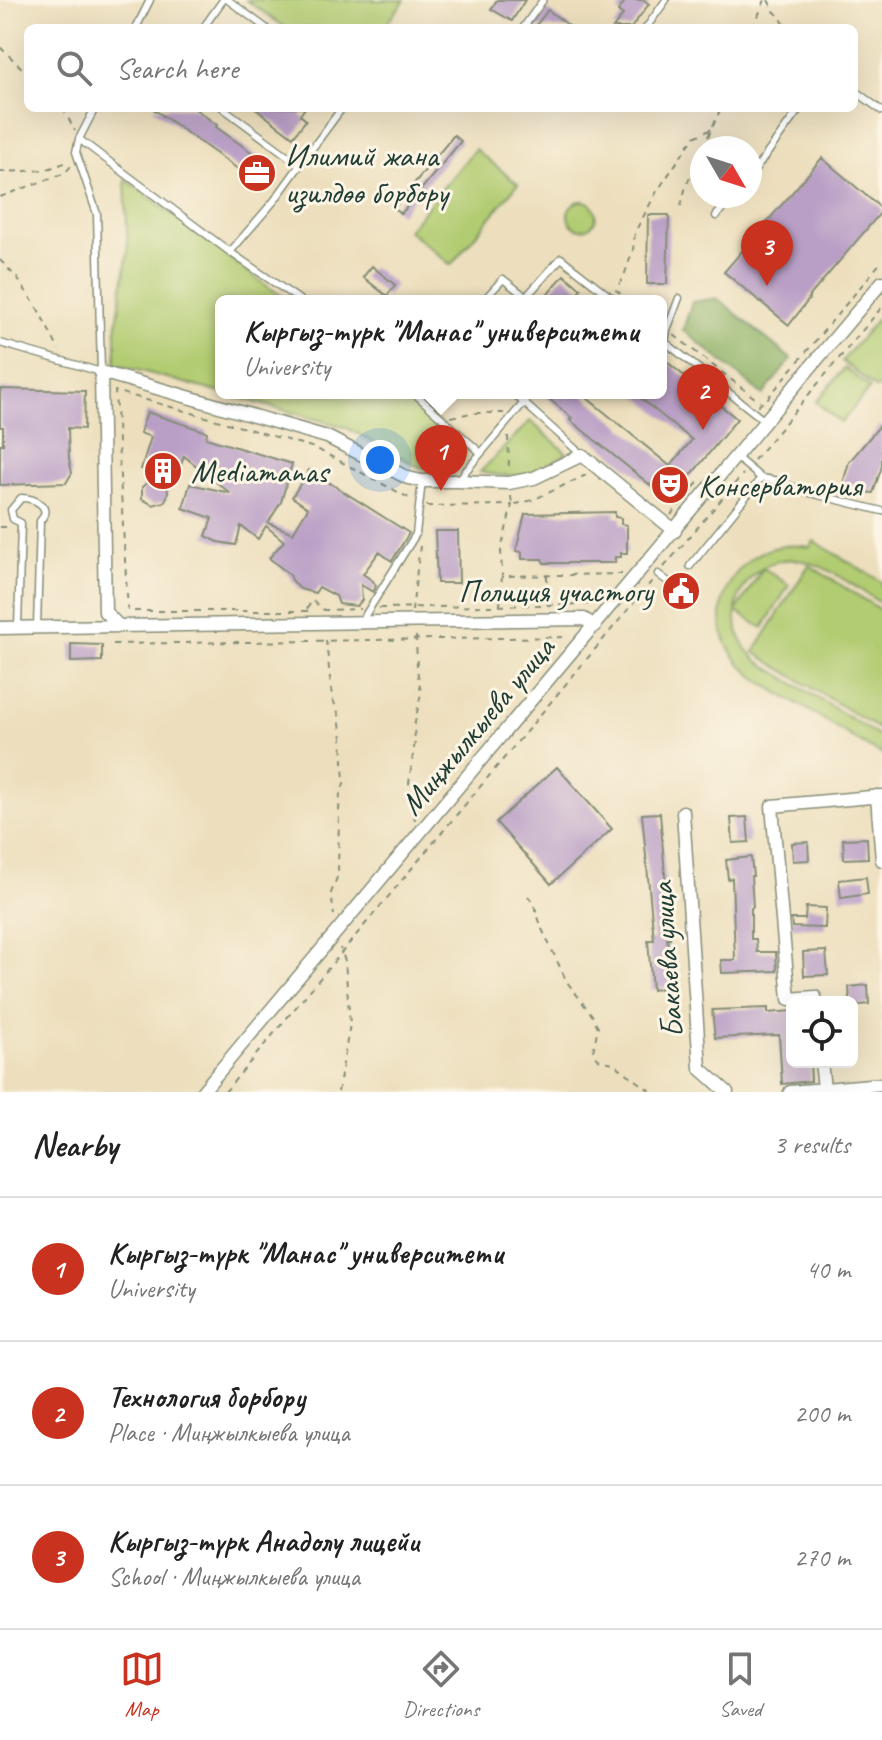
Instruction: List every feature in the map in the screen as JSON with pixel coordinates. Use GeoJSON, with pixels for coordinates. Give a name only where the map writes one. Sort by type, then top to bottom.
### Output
{"type":"FeatureCollection","features":[{"type":"Feature","properties":{"kind":"street","name":"Миңжылкыева улица"},"geometry":{"type":"LineString","coordinates":[[202,1092],[880,287]]}},
{"type":"Feature","properties":{"kind":"street"},"geometry":{"type":"LineString","coordinates":[[132,625],[119,626],[105,612],[101,372],[327,437],[408,478],[422,481],[509,483],[534,478],[582,455],[675,531]]}},
{"type":"Feature","properties":{"kind":"street"},"geometry":{"type":"LineString","coordinates":[[0,628],[584,619],[595,626]]}},
{"type":"Feature","properties":{"kind":"street"},"geometry":{"type":"LineString","coordinates":[[789,996],[772,806],[879,796],[882,860]]}},
{"type":"Feature","properties":{"kind":"street","name":"Бакаева улица"},"geometry":{"type":"LineString","coordinates":[[683,812],[700,1068],[711,1087],[727,1092]]}},
{"type":"Feature","properties":{"kind":"street"},"geometry":{"type":"LineString","coordinates":[[822,1068],[824,1088]]}},
{"type":"Feature","properties":{"kind":"street"},"geometry":{"type":"LineString","coordinates":[[790,1092],[882,1084]]}},
{"type":"Feature","properties":{"kind":"lane"},"geometry":{"type":"LineString","coordinates":[[138,24],[150,0]]}},
{"type":"Feature","properties":{"kind":"lane"},"geometry":{"type":"LineString","coordinates":[[206,24],[225,0],[260,24]]}},
{"type":"Feature","properties":{"kind":"lane"},"geometry":{"type":"LineString","coordinates":[[526,24],[543,0]]}},
{"type":"Feature","properties":{"kind":"lane"},"geometry":{"type":"LineString","coordinates":[[649,24],[666,0]]}},
{"type":"Feature","properties":{"kind":"lane"},"geometry":{"type":"LineString","coordinates":[[858,93],[882,111]]}},
{"type":"Feature","properties":{"kind":"lane"},"geometry":{"type":"LineString","coordinates":[[0,343],[101,372],[97,214],[76,152],[93,112]]}},
{"type":"Feature","properties":{"kind":"lane"},"geometry":{"type":"LineString","coordinates":[[228,112],[300,165]]}},
{"type":"Feature","properties":{"kind":"lane"},"geometry":{"type":"LineString","coordinates":[[230,252],[274,201],[339,112]]}},
{"type":"Feature","properties":{"kind":"lane"},"geometry":{"type":"LineString","coordinates":[[762,160],[797,112]]}},
{"type":"Feature","properties":{"kind":"lane"},"geometry":{"type":"LineString","coordinates":[[79,139],[292,295]]}},
{"type":"Feature","properties":{"kind":"lane"},"geometry":{"type":"LineString","coordinates":[[716,216],[723,208]]}},
{"type":"Feature","properties":{"kind":"lane"},"geometry":{"type":"LineString","coordinates":[[528,295],[561,258],[606,295]]}},
{"type":"Feature","properties":{"kind":"lane"},"geometry":{"type":"LineString","coordinates":[[488,295],[503,279],[523,295]]}},
{"type":"Feature","properties":{"kind":"lane"},"geometry":{"type":"LineString","coordinates":[[667,330],[679,298]]}},
{"type":"Feature","properties":{"kind":"lane"},"geometry":{"type":"LineString","coordinates":[[667,343],[766,422]]}},
{"type":"Feature","properties":{"kind":"lane"},"geometry":{"type":"LineString","coordinates":[[421,399],[481,453]]}},
{"type":"Feature","properties":{"kind":"lane"},"geometry":{"type":"LineString","coordinates":[[519,399],[582,455]]}},
{"type":"Feature","properties":{"kind":"lane"},"geometry":{"type":"LineString","coordinates":[[458,481],[527,399]]}},
{"type":"Feature","properties":{"kind":"lane"},"geometry":{"type":"LineString","coordinates":[[736,457],[761,478],[882,511]]}},
{"type":"Feature","properties":{"kind":"lane"},"geometry":{"type":"LineString","coordinates":[[690,566],[761,478]]}},
{"type":"Feature","properties":{"kind":"lane"},"geometry":{"type":"LineString","coordinates":[[360,623],[416,534],[422,504],[422,481]]}},
{"type":"Feature","properties":{"kind":"lane"},"geometry":{"type":"LineString","coordinates":[[18,628],[21,523],[13,519],[11,510],[21,498],[32,498],[39,502],[44,511],[40,521],[37,627]]}},
{"type":"Feature","properties":{"kind":"lane"},"geometry":{"type":"LineString","coordinates":[[658,574],[675,587]]}},
{"type":"Feature","properties":{"kind":"path"},"geometry":{"type":"LineString","coordinates":[[755,24],[766,0],[784,24]]}},
{"type":"Feature","properties":{"kind":"path"},"geometry":{"type":"LineString","coordinates":[[0,47],[24,70]]}},
{"type":"Feature","properties":{"kind":"path"},"geometry":{"type":"LineString","coordinates":[[65,112],[79,139]]}},
{"type":"Feature","properties":{"kind":"path"},"geometry":{"type":"LineString","coordinates":[[708,136],[719,112]]}},
{"type":"Feature","properties":{"kind":"path"},"geometry":{"type":"LineString","coordinates":[[622,295],[616,290],[633,250],[635,232],[656,193],[694,137],[712,129]]}},
{"type":"Feature","properties":{"kind":"path"},"geometry":{"type":"LineString","coordinates":[[0,172],[45,170],[74,161],[65,173],[0,197]]}},
{"type":"Feature","properties":{"kind":"path"},"geometry":{"type":"LineString","coordinates":[[681,206],[690,177]]}},
{"type":"Feature","properties":{"kind":"path"},"geometry":{"type":"LineString","coordinates":[[0,260],[17,278],[38,309],[57,348],[70,363]]}},
{"type":"Feature","properties":{"kind":"path"},"geometry":{"type":"LineString","coordinates":[[225,1092],[882,307]]}},
{"type":"Feature","properties":{"kind":"path"},"geometry":{"type":"LineString","coordinates":[[667,330],[761,403]]}},
{"type":"Feature","properties":{"kind":"path"},"geometry":{"type":"LineString","coordinates":[[591,473],[533,500],[512,505],[422,504],[315,448],[115,391],[128,611],[306,610],[312,600],[324,610],[596,604]]}},
{"type":"Feature","properties":{"kind":"path"},"geometry":{"type":"LineString","coordinates":[[442,418],[471,413],[513,413]]}},
{"type":"Feature","properties":{"kind":"path"},"geometry":{"type":"LineString","coordinates":[[500,606],[501,550],[512,505],[508,423]]}},
{"type":"Feature","properties":{"kind":"path"},"geometry":{"type":"LineString","coordinates":[[416,821],[409,783],[414,727],[421,693],[412,606],[421,534]]}},
{"type":"Feature","properties":{"kind":"path"},"geometry":{"type":"LineString","coordinates":[[547,574],[547,604]]}},
{"type":"Feature","properties":{"kind":"path"},"geometry":{"type":"LineString","coordinates":[[502,576],[623,574]]}},
{"type":"Feature","properties":{"kind":"path"},"geometry":{"type":"LineString","coordinates":[[113,644],[569,637]]}},
{"type":"Feature","properties":{"kind":"path"},"geometry":{"type":"LineString","coordinates":[[326,640],[332,697],[339,715],[342,738],[344,784],[340,794],[338,875],[331,893],[335,935],[345,961],[350,1024],[338,1092]]}},
{"type":"Feature","properties":{"kind":"path"},"geometry":{"type":"LineString","coordinates":[[528,896],[567,982],[598,1027],[593,1051],[596,1057],[613,1063],[652,1092]]}},
{"type":"Feature","properties":{"kind":"green space"},"geometry":{"type":"Polygon","coordinates":[[[246,0],[405,0],[386,24],[280,24],[246,0]]]}},
{"type":"Feature","properties":{"kind":"green space"},"geometry":{"type":"Polygon","coordinates":[[[475,149],[518,184],[451,265],[408,230],[475,149]]]}},
{"type":"Feature","properties":{"kind":"green space"},"geometry":{"type":"Polygon","coordinates":[[[125,179],[281,295],[215,295],[215,391],[116,364],[116,330],[128,251],[125,179]]]}},
{"type":"Feature","properties":{"kind":"green space"},"geometry":{"type":"Polygon","coordinates":[[[582,201],[592,205],[596,215],[592,225],[582,229],[572,225],[568,215],[572,205],[582,201]]]}},
{"type":"Feature","properties":{"kind":"green space"},"geometry":{"type":"Polygon","coordinates":[[[717,298],[791,359],[763,395],[683,330],[692,302],[717,298]]]}},
{"type":"Feature","properties":{"kind":"green space"},"geometry":{"type":"Polygon","coordinates":[[[882,313],[882,383],[877,389],[842,361],[882,313]]]}},
{"type":"Feature","properties":{"kind":"green space"},"geometry":{"type":"Polygon","coordinates":[[[845,368],[870,388],[841,423],[816,402],[845,368]]]}},
{"type":"Feature","properties":{"kind":"green space"},"geometry":{"type":"Polygon","coordinates":[[[243,399],[413,399],[468,448],[453,472],[419,467],[345,427],[243,399]]]}},
{"type":"Feature","properties":{"kind":"green space"},"geometry":{"type":"Polygon","coordinates":[[[530,421],[567,453],[545,467],[517,476],[480,472],[530,421]]]}},
{"type":"Feature","properties":{"kind":"green space"},"geometry":{"type":"Polygon","coordinates":[[[814,541],[882,582],[882,604],[837,575],[804,561],[787,560],[763,568],[789,585],[763,628],[736,612],[738,633],[744,645],[758,661],[882,738],[882,754],[753,675],[730,650],[723,634],[721,616],[726,592],[738,571],[753,557],[770,549],[810,547],[814,541]],[[762,569],[744,586],[736,611],[762,569]]]}},
{"type":"Feature","properties":{"kind":"green space"},"geometry":{"type":"Polygon","coordinates":[[[809,565],[882,611],[882,731],[754,652],[809,565]]]}},
{"type":"Feature","properties":{"kind":"building"},"geometry":{"type":"Polygon","coordinates":[[[497,0],[525,0],[512,21],[491,9],[497,0]]]}},
{"type":"Feature","properties":{"kind":"building"},"geometry":{"type":"Polygon","coordinates":[[[626,0],[644,0],[649,4],[634,24],[616,24],[623,15],[618,11],[626,0]]]}},
{"type":"Feature","properties":{"kind":"building"},"geometry":{"type":"Polygon","coordinates":[[[548,10],[567,24],[537,24],[548,10]]]}},
{"type":"Feature","properties":{"kind":"building"},"geometry":{"type":"Polygon","coordinates":[[[158,112],[199,112],[275,169],[262,189],[240,174],[242,172],[158,112]]]}},
{"type":"Feature","properties":{"kind":"building"},"geometry":{"type":"Polygon","coordinates":[[[260,112],[302,112],[300,115],[306,120],[293,137],[260,112]]]}},
{"type":"Feature","properties":{"kind":"building"},"geometry":{"type":"Polygon","coordinates":[[[454,135],[461,141],[401,214],[394,208],[454,135]]]}},
{"type":"Feature","properties":{"kind":"building"},"geometry":{"type":"Polygon","coordinates":[[[822,158],[882,211],[789,325],[724,272],[822,158]]]}},
{"type":"Feature","properties":{"kind":"building"},"geometry":{"type":"Polygon","coordinates":[[[648,215],[669,215],[667,284],[647,284],[648,215]]]}},
{"type":"Feature","properties":{"kind":"building"},"geometry":{"type":"Polygon","coordinates":[[[372,266],[395,285],[386,295],[363,277],[372,266]]]}},
{"type":"Feature","properties":{"kind":"building"},"geometry":{"type":"Polygon","coordinates":[[[564,275],[581,289],[576,295],[547,295],[564,275]]]}},
{"type":"Feature","properties":{"kind":"building"},"geometry":{"type":"Polygon","coordinates":[[[667,362],[737,419],[670,501],[570,420],[572,418],[549,399],[588,399],[670,466],[692,440],[641,399],[667,399],[667,362]]]}},
{"type":"Feature","properties":{"kind":"building"},"geometry":{"type":"Polygon","coordinates":[[[0,389],[85,391],[84,429],[68,428],[72,473],[66,483],[0,485],[3,427],[0,427],[0,389]]]}},
{"type":"Feature","properties":{"kind":"building"},"geometry":{"type":"Polygon","coordinates":[[[147,412],[207,432],[206,438],[292,464],[281,502],[268,523],[293,533],[308,508],[292,497],[309,470],[409,533],[392,561],[379,552],[363,574],[376,586],[373,592],[361,585],[362,600],[357,606],[339,604],[336,596],[319,587],[315,593],[300,589],[290,575],[269,558],[284,541],[266,526],[258,539],[241,526],[236,545],[206,536],[212,518],[183,508],[190,484],[230,493],[184,456],[177,476],[170,473],[164,502],[153,505],[142,499],[142,487],[157,475],[141,469],[151,437],[140,433],[147,412]]]}},
{"type":"Feature","properties":{"kind":"building"},"geometry":{"type":"Polygon","coordinates":[[[882,423],[882,466],[873,493],[841,490],[849,462],[882,423]]]}},
{"type":"Feature","properties":{"kind":"building"},"geometry":{"type":"Polygon","coordinates":[[[615,512],[615,517],[621,518],[621,524],[627,525],[627,553],[615,557],[615,563],[544,563],[542,559],[522,559],[522,552],[516,551],[525,514],[615,512]]]}},
{"type":"Feature","properties":{"kind":"building"},"geometry":{"type":"Polygon","coordinates":[[[435,531],[458,531],[459,583],[437,583],[435,531]]]}},
{"type":"Feature","properties":{"kind":"building"},"geometry":{"type":"Polygon","coordinates":[[[71,644],[102,645],[102,661],[71,662],[71,644]]]}},
{"type":"Feature","properties":{"kind":"building"},"geometry":{"type":"Polygon","coordinates":[[[557,767],[612,829],[551,884],[496,822],[557,767]]]}},
{"type":"Feature","properties":{"kind":"building"},"geometry":{"type":"Polygon","coordinates":[[[660,813],[672,986],[652,990],[648,940],[654,940],[642,814],[660,813]]]}},
{"type":"Feature","properties":{"kind":"building"},"geometry":{"type":"Polygon","coordinates":[[[747,817],[749,842],[733,843],[731,818],[747,817]]]}},
{"type":"Feature","properties":{"kind":"building"},"geometry":{"type":"Polygon","coordinates":[[[867,838],[868,858],[844,859],[843,839],[867,838]]]}},
{"type":"Feature","properties":{"kind":"building"},"geometry":{"type":"Polygon","coordinates":[[[808,842],[809,860],[793,861],[792,843],[808,842]]]}},
{"type":"Feature","properties":{"kind":"building"},"geometry":{"type":"Polygon","coordinates":[[[751,857],[751,939],[756,939],[757,952],[776,952],[777,971],[722,973],[721,960],[735,960],[732,878],[728,879],[726,860],[751,857]]]}},
{"type":"Feature","properties":{"kind":"building"},"geometry":{"type":"Polygon","coordinates":[[[866,877],[868,894],[841,898],[839,880],[866,877]]]}},
{"type":"Feature","properties":{"kind":"building"},"geometry":{"type":"Polygon","coordinates":[[[806,907],[826,908],[825,928],[792,927],[791,919],[805,919],[806,907]]]}},
{"type":"Feature","properties":{"kind":"building"},"geometry":{"type":"Polygon","coordinates":[[[826,951],[828,975],[804,976],[803,952],[826,951]]]}},
{"type":"Feature","properties":{"kind":"building"},"geometry":{"type":"Polygon","coordinates":[[[868,985],[869,1004],[858,1005],[858,996],[850,996],[849,987],[868,985]]]}},
{"type":"Feature","properties":{"kind":"building"},"geometry":{"type":"Polygon","coordinates":[[[768,1008],[768,1013],[786,1012],[786,1068],[810,1068],[811,1081],[782,1084],[779,1035],[715,1038],[712,1010],[768,1008]]]}},
{"type":"Feature","properties":{"kind":"place","name":"Илимий жана изилдөө борбору"},"geometry":{"type":"Point","coordinates":[257,173]}},
{"type":"Feature","properties":{"kind":"place","name":"Кыргыз-түрк Анадолу лицейи"},"geometry":{"type":"Point","coordinates":[767,286]}},
{"type":"Feature","properties":{"kind":"place","name":"Технология борбору"},"geometry":{"type":"Point","coordinates":[703,430]}},
{"type":"Feature","properties":{"kind":"place","name":"Mediamanas"},"geometry":{"type":"Point","coordinates":[163,471]}},
{"type":"Feature","properties":{"kind":"place","name":"Консерватория"},"geometry":{"type":"Point","coordinates":[670,485]}},
{"type":"Feature","properties":{"kind":"place","name":"Кыргыз-түрк \"Манас\" университети"},"geometry":{"type":"Point","coordinates":[441,491]}},
{"type":"Feature","properties":{"kind":"place","name":"Полиция участогу"},"geometry":{"type":"Point","coordinates":[681,591]}}]}
